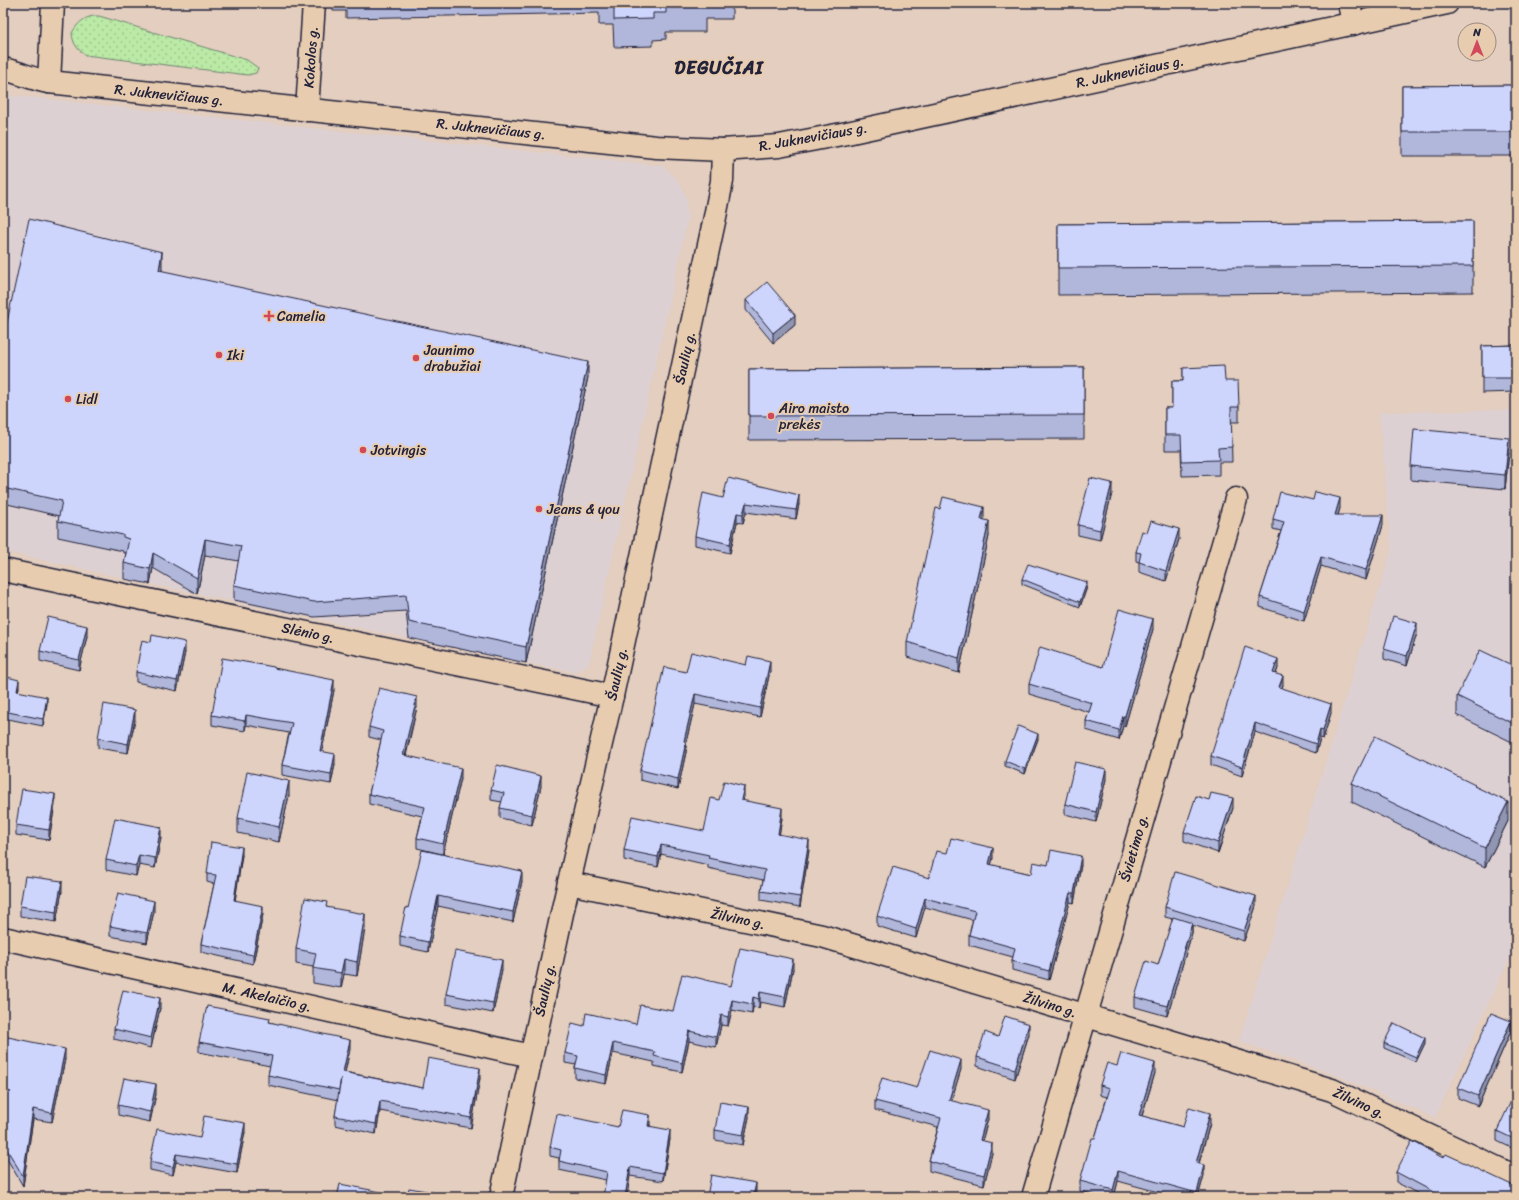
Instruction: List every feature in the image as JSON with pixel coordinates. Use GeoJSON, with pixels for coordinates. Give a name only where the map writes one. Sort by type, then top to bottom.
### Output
{"type":"FeatureCollection","features":[{"type":"Feature","properties":{"kind":"street"},"geometry":{"type":"LineString","coordinates":[[42,81],[53,3]]}},
{"type":"Feature","properties":{"kind":"street","name":"Kokolos g."},"geometry":{"type":"LineString","coordinates":[[307,110],[314,3]]}},
{"type":"Feature","properties":{"kind":"street"},"geometry":{"type":"LineString","coordinates":[[1349,3],[1353,24]]}},
{"type":"Feature","properties":{"kind":"street","name":"R. Juknevičiaus g."},"geometry":{"type":"LineString","coordinates":[[3,86],[42,81],[656,146],[723,150],[779,146],[825,137],[1447,3]]}},
{"type":"Feature","properties":{"kind":"street","name":"R. Juknevičiaus g."},"geometry":{"type":"LineString","coordinates":[[3,69],[15,71],[42,81]]}},
{"type":"Feature","properties":{"kind":"street","name":"Šaulių g."},"geometry":{"type":"LineString","coordinates":[[501,1197],[569,883],[612,696],[715,217],[722,181],[723,150]]}},
{"type":"Feature","properties":{"kind":"street","name":"Švietimo g."},"geometry":{"type":"LineString","coordinates":[[1033,1197],[1236,499]]}},
{"type":"Feature","properties":{"kind":"street","name":"Slėnio g."},"geometry":{"type":"LineString","coordinates":[[3,570],[612,696]]}},
{"type":"Feature","properties":{"kind":"street","name":"Žilvino g."},"geometry":{"type":"LineString","coordinates":[[569,883],[822,936],[1332,1090],[1516,1177]]}},
{"type":"Feature","properties":{"kind":"street","name":"M. Akelaičio g."},"geometry":{"type":"LineString","coordinates":[[3,938],[531,1056]]}},
{"type":"Feature","properties":{"kind":"shaded area"},"geometry":{"type":"Polygon","coordinates":[[[19,96],[664,166],[680,183],[686,196],[688,219],[589,664],[575,672],[526,663],[150,584],[3,551],[3,97],[19,96]]]}},
{"type":"Feature","properties":{"kind":"shaded area"},"geometry":{"type":"Polygon","coordinates":[[[1516,410],[1516,944],[1435,1118],[1341,1077],[1239,1041],[1391,551],[1379,412],[1516,410]]]}},
{"type":"Feature","properties":{"kind":"green space"},"geometry":{"type":"Polygon","coordinates":[[[99,16],[247,60],[258,68],[256,73],[248,75],[85,55],[79,50],[73,40],[72,33],[81,22],[86,18],[99,16]]]}},
{"type":"Feature","properties":{"kind":"building"},"geometry":{"type":"Polygon","coordinates":[[[614,3],[705,3],[705,5],[666,5],[666,13],[653,13],[653,19],[614,20],[614,3]]]}},
{"type":"Feature","properties":{"kind":"building"},"geometry":{"type":"Polygon","coordinates":[[[1516,85],[1516,132],[1402,132],[1402,86],[1516,85]]]}},
{"type":"Feature","properties":{"kind":"building","name":"Jotvingis"},"geometry":{"type":"Polygon","coordinates":[[[29,219],[162,252],[159,270],[588,362],[526,647],[409,622],[406,595],[314,602],[234,585],[241,546],[205,539],[197,578],[153,553],[150,569],[124,563],[129,539],[123,537],[123,535],[58,521],[62,501],[3,488],[3,437],[5,426],[3,426],[3,341],[29,219]]]}},
{"type":"Feature","properties":{"kind":"building"},"geometry":{"type":"Polygon","coordinates":[[[1473,221],[1473,266],[1058,268],[1058,224],[1473,221]]]}},
{"type":"Feature","properties":{"kind":"building"},"geometry":{"type":"Polygon","coordinates":[[[767,282],[795,315],[773,333],[746,300],[767,282]]]}},
{"type":"Feature","properties":{"kind":"building"},"geometry":{"type":"Polygon","coordinates":[[[1516,345],[1516,378],[1482,378],[1482,346],[1516,345]]]}},
{"type":"Feature","properties":{"kind":"building"},"geometry":{"type":"Polygon","coordinates":[[[1224,366],[1225,381],[1238,381],[1239,407],[1231,407],[1232,447],[1218,448],[1219,460],[1182,461],[1181,435],[1165,435],[1165,408],[1172,408],[1172,381],[1183,381],[1183,368],[1224,366]]]}},
{"type":"Feature","properties":{"kind":"building"},"geometry":{"type":"Polygon","coordinates":[[[1084,367],[1084,415],[749,416],[749,369],[1084,367]]]}},
{"type":"Feature","properties":{"kind":"building"},"geometry":{"type":"Polygon","coordinates":[[[1414,429],[1509,438],[1505,475],[1411,466],[1414,429]]]}},
{"type":"Feature","properties":{"kind":"building"},"geometry":{"type":"Polygon","coordinates":[[[728,478],[799,495],[796,510],[746,503],[743,514],[737,513],[730,544],[695,536],[703,493],[723,498],[728,478]]]}},
{"type":"Feature","properties":{"kind":"building"},"geometry":{"type":"Polygon","coordinates":[[[1090,478],[1112,483],[1100,530],[1078,525],[1090,478]]]}},
{"type":"Feature","properties":{"kind":"building"},"geometry":{"type":"Polygon","coordinates":[[[1280,492],[1313,500],[1315,492],[1340,498],[1335,515],[1383,515],[1366,570],[1321,557],[1304,611],[1260,597],[1284,522],[1273,519],[1280,492]]]}},
{"type":"Feature","properties":{"kind":"building"},"geometry":{"type":"Polygon","coordinates":[[[943,497],[984,507],[981,519],[989,521],[959,658],[907,642],[936,508],[940,509],[943,497]]]}},
{"type":"Feature","properties":{"kind":"building"},"geometry":{"type":"Polygon","coordinates":[[[1151,521],[1179,529],[1166,571],[1139,562],[1141,553],[1136,552],[1142,531],[1147,533],[1151,521]]]}},
{"type":"Feature","properties":{"kind":"building"},"geometry":{"type":"Polygon","coordinates":[[[1028,564],[1087,582],[1080,602],[1022,579],[1028,564]]]}},
{"type":"Feature","properties":{"kind":"building"},"geometry":{"type":"Polygon","coordinates":[[[1119,609],[1153,619],[1125,716],[1123,716],[1119,730],[1086,721],[1092,703],[1029,684],[1040,647],[1103,667],[1119,609]]]}},
{"type":"Feature","properties":{"kind":"building"},"geometry":{"type":"Polygon","coordinates":[[[1393,616],[1417,623],[1407,656],[1384,649],[1393,616]]]}},
{"type":"Feature","properties":{"kind":"building"},"geometry":{"type":"Polygon","coordinates":[[[48,617],[87,626],[79,660],[40,651],[48,617]]]}},
{"type":"Feature","properties":{"kind":"building"},"geometry":{"type":"Polygon","coordinates":[[[152,635],[185,642],[177,681],[136,672],[142,640],[151,642],[152,635]]]}},
{"type":"Feature","properties":{"kind":"building"},"geometry":{"type":"Polygon","coordinates":[[[1245,647],[1278,659],[1273,673],[1283,676],[1279,687],[1331,704],[1323,730],[1320,729],[1316,744],[1255,723],[1242,767],[1211,756],[1245,647]]]}},
{"type":"Feature","properties":{"kind":"building"},"geometry":{"type":"Polygon","coordinates":[[[1480,650],[1516,667],[1516,725],[1457,696],[1480,650]]]}},
{"type":"Feature","properties":{"kind":"building"},"geometry":{"type":"Polygon","coordinates":[[[691,652],[746,665],[748,656],[770,661],[760,708],[695,694],[684,741],[686,742],[678,779],[640,770],[664,667],[686,672],[691,652]]]}},
{"type":"Feature","properties":{"kind":"building"},"geometry":{"type":"Polygon","coordinates":[[[222,658],[334,680],[320,751],[335,754],[331,774],[282,765],[292,723],[246,715],[245,721],[212,715],[222,658]]]}},
{"type":"Feature","properties":{"kind":"building"},"geometry":{"type":"Polygon","coordinates":[[[3,676],[19,680],[17,691],[47,697],[43,719],[3,711],[3,676]]]}},
{"type":"Feature","properties":{"kind":"building"},"geometry":{"type":"Polygon","coordinates":[[[379,688],[417,697],[403,755],[461,768],[443,844],[417,838],[425,807],[369,794],[383,731],[369,727],[379,688]]]}},
{"type":"Feature","properties":{"kind":"building"},"geometry":{"type":"Polygon","coordinates":[[[104,704],[135,710],[128,744],[98,738],[104,704]]]}},
{"type":"Feature","properties":{"kind":"building"},"geometry":{"type":"Polygon","coordinates":[[[1018,726],[1038,734],[1025,769],[1005,761],[1018,726]]]}},
{"type":"Feature","properties":{"kind":"building"},"geometry":{"type":"Polygon","coordinates":[[[1375,736],[1508,802],[1485,848],[1352,783],[1375,736]]]}},
{"type":"Feature","properties":{"kind":"building"},"geometry":{"type":"Polygon","coordinates":[[[1075,762],[1106,769],[1096,812],[1065,804],[1075,762]]]}},
{"type":"Feature","properties":{"kind":"building"},"geometry":{"type":"Polygon","coordinates":[[[497,765],[541,776],[532,815],[500,808],[504,793],[491,790],[497,765]]]}},
{"type":"Feature","properties":{"kind":"building"},"geometry":{"type":"Polygon","coordinates":[[[247,772],[289,781],[279,827],[238,818],[247,772]]]}},
{"type":"Feature","properties":{"kind":"building"},"geometry":{"type":"Polygon","coordinates":[[[724,781],[744,786],[741,800],[782,808],[778,834],[809,840],[800,897],[761,891],[765,870],[708,858],[709,855],[661,845],[658,857],[624,850],[632,816],[704,831],[711,798],[719,800],[724,781]]]}},
{"type":"Feature","properties":{"kind":"building"},"geometry":{"type":"Polygon","coordinates":[[[22,789],[55,794],[49,830],[16,825],[22,789]]]}},
{"type":"Feature","properties":{"kind":"building"},"geometry":{"type":"Polygon","coordinates":[[[1211,793],[1233,798],[1218,843],[1184,832],[1196,796],[1209,800],[1211,793]]]}},
{"type":"Feature","properties":{"kind":"building"},"geometry":{"type":"Polygon","coordinates":[[[115,818],[161,827],[155,858],[139,855],[136,866],[106,860],[115,818]]]}},
{"type":"Feature","properties":{"kind":"building"},"geometry":{"type":"Polygon","coordinates":[[[951,838],[993,848],[989,864],[1031,874],[1033,862],[1048,865],[1051,850],[1081,856],[1074,893],[1070,893],[1049,971],[1012,961],[1015,948],[969,935],[975,911],[925,898],[916,929],[877,916],[893,867],[929,878],[936,851],[947,853],[951,838]]]}},
{"type":"Feature","properties":{"kind":"building"},"geometry":{"type":"Polygon","coordinates":[[[211,842],[242,847],[234,900],[263,906],[253,955],[201,944],[216,875],[207,874],[211,842]]]}},
{"type":"Feature","properties":{"kind":"building"},"geometry":{"type":"Polygon","coordinates":[[[422,850],[522,871],[513,912],[438,896],[428,942],[400,936],[406,907],[408,908],[422,850]]]}},
{"type":"Feature","properties":{"kind":"building"},"geometry":{"type":"Polygon","coordinates":[[[1175,872],[1256,896],[1244,931],[1165,907],[1175,872]]]}},
{"type":"Feature","properties":{"kind":"building"},"geometry":{"type":"Polygon","coordinates":[[[25,876],[62,881],[56,912],[20,906],[25,876]]]}},
{"type":"Feature","properties":{"kind":"building"},"geometry":{"type":"Polygon","coordinates":[[[118,893],[154,901],[147,933],[110,926],[118,893]]]}},
{"type":"Feature","properties":{"kind":"building"},"geometry":{"type":"Polygon","coordinates":[[[305,898],[327,902],[326,907],[365,914],[357,962],[344,959],[341,973],[313,968],[316,953],[296,949],[305,898]]]}},
{"type":"Feature","properties":{"kind":"building"},"geometry":{"type":"Polygon","coordinates":[[[1173,917],[1192,923],[1167,1006],[1135,997],[1146,961],[1158,965],[1173,917]]]}},
{"type":"Feature","properties":{"kind":"building"},"geometry":{"type":"Polygon","coordinates":[[[740,948],[793,959],[785,997],[760,992],[759,999],[753,997],[752,1004],[732,1000],[728,1017],[721,1015],[716,1037],[689,1031],[682,1063],[654,1056],[655,1052],[613,1043],[606,1075],[575,1068],[578,1056],[565,1053],[572,1023],[584,1026],[586,1013],[636,1024],[640,1005],[673,1011],[682,974],[731,986],[740,948]]]}},
{"type":"Feature","properties":{"kind":"building"},"geometry":{"type":"Polygon","coordinates":[[[455,951],[502,960],[493,1003],[446,994],[455,951]]]}},
{"type":"Feature","properties":{"kind":"building"},"geometry":{"type":"Polygon","coordinates":[[[123,990],[160,998],[151,1038],[114,1029],[123,990]]]}},
{"type":"Feature","properties":{"kind":"building"},"geometry":{"type":"Polygon","coordinates":[[[207,1006],[270,1018],[269,1022],[350,1040],[343,1072],[423,1088],[428,1058],[480,1068],[471,1118],[380,1101],[376,1124],[335,1116],[341,1078],[339,1090],[268,1075],[272,1056],[199,1042],[207,1006]]]}},
{"type":"Feature","properties":{"kind":"building"},"geometry":{"type":"Polygon","coordinates":[[[1491,1013],[1511,1021],[1478,1096],[1458,1088],[1491,1013]]]}},
{"type":"Feature","properties":{"kind":"building"},"geometry":{"type":"Polygon","coordinates":[[[1005,1016],[1029,1024],[1015,1069],[977,1057],[985,1032],[998,1037],[1005,1016]]]}},
{"type":"Feature","properties":{"kind":"building"},"geometry":{"type":"Polygon","coordinates":[[[1394,1023],[1425,1038],[1416,1057],[1384,1043],[1394,1023]]]}},
{"type":"Feature","properties":{"kind":"building"},"geometry":{"type":"Polygon","coordinates":[[[3,1036],[65,1049],[52,1113],[33,1109],[23,1176],[3,1143],[3,1097],[11,1092],[3,1090],[3,1036]]]}},
{"type":"Feature","properties":{"kind":"building"},"geometry":{"type":"Polygon","coordinates":[[[930,1050],[961,1060],[949,1100],[988,1110],[980,1140],[992,1143],[984,1175],[929,1161],[941,1118],[875,1101],[882,1078],[917,1088],[930,1050]]]}},
{"type":"Feature","properties":{"kind":"building"},"geometry":{"type":"Polygon","coordinates":[[[1121,1053],[1155,1063],[1139,1115],[1183,1127],[1189,1107],[1210,1113],[1196,1163],[1204,1165],[1197,1193],[1118,1171],[1113,1190],[1080,1181],[1092,1138],[1095,1138],[1110,1088],[1100,1085],[1107,1063],[1117,1066],[1121,1053]]]}},
{"type":"Feature","properties":{"kind":"building"},"geometry":{"type":"Polygon","coordinates":[[[124,1078],[156,1084],[150,1112],[118,1105],[124,1078]]]}},
{"type":"Feature","properties":{"kind":"building"},"geometry":{"type":"Polygon","coordinates":[[[1511,1101],[1516,1104],[1516,1140],[1497,1131],[1511,1101]]]}},
{"type":"Feature","properties":{"kind":"building"},"geometry":{"type":"Polygon","coordinates":[[[720,1102],[749,1107],[743,1135],[715,1130],[720,1102]]]}},
{"type":"Feature","properties":{"kind":"building"},"geometry":{"type":"Polygon","coordinates":[[[622,1110],[650,1115],[648,1126],[670,1130],[663,1173],[630,1167],[625,1197],[603,1197],[607,1172],[559,1161],[561,1150],[550,1147],[557,1114],[618,1127],[622,1110]]]}},
{"type":"Feature","properties":{"kind":"building"},"geometry":{"type":"Polygon","coordinates":[[[204,1116],[245,1123],[237,1164],[176,1154],[173,1167],[150,1162],[157,1129],[200,1138],[204,1116]]]}},
{"type":"Feature","properties":{"kind":"building"},"geometry":{"type":"Polygon","coordinates":[[[1412,1141],[1443,1158],[1446,1154],[1516,1187],[1516,1197],[1443,1197],[1396,1172],[1412,1141]]]}},
{"type":"Feature","properties":{"kind":"building"},"geometry":{"type":"Polygon","coordinates":[[[711,1175],[756,1183],[753,1197],[707,1197],[711,1175]]]}},
{"type":"Feature","properties":{"kind":"building"},"geometry":{"type":"Polygon","coordinates":[[[340,1184],[406,1197],[337,1197],[340,1184]]]}},
{"type":"Feature","properties":{"kind":"building"},"geometry":{"type":"Polygon","coordinates":[[[409,1188],[449,1195],[448,1197],[407,1197],[409,1188]]]}},
{"type":"Feature","properties":{"kind":"place","name":"Camelia"},"geometry":{"type":"Point","coordinates":[269,316]}},
{"type":"Feature","properties":{"kind":"place","name":"Iki"},"geometry":{"type":"Point","coordinates":[219,355]}},
{"type":"Feature","properties":{"kind":"place","name":"Jaunimo drabužiai"},"geometry":{"type":"Point","coordinates":[416,358]}},
{"type":"Feature","properties":{"kind":"place","name":"Lidl"},"geometry":{"type":"Point","coordinates":[68,399]}},
{"type":"Feature","properties":{"kind":"place","name":"Airo maisto prekės"},"geometry":{"type":"Point","coordinates":[771,416]}},
{"type":"Feature","properties":{"kind":"place","name":"Jotvingis"},"geometry":{"type":"Point","coordinates":[363,450]}},
{"type":"Feature","properties":{"kind":"place","name":"Jeans & you"},"geometry":{"type":"Point","coordinates":[539,509]}},
{"type":"Feature","properties":{"kind":"district","name":"DEGUČIAI"},"geometry":{"type":"Point","coordinates":[719,68]}}]}
